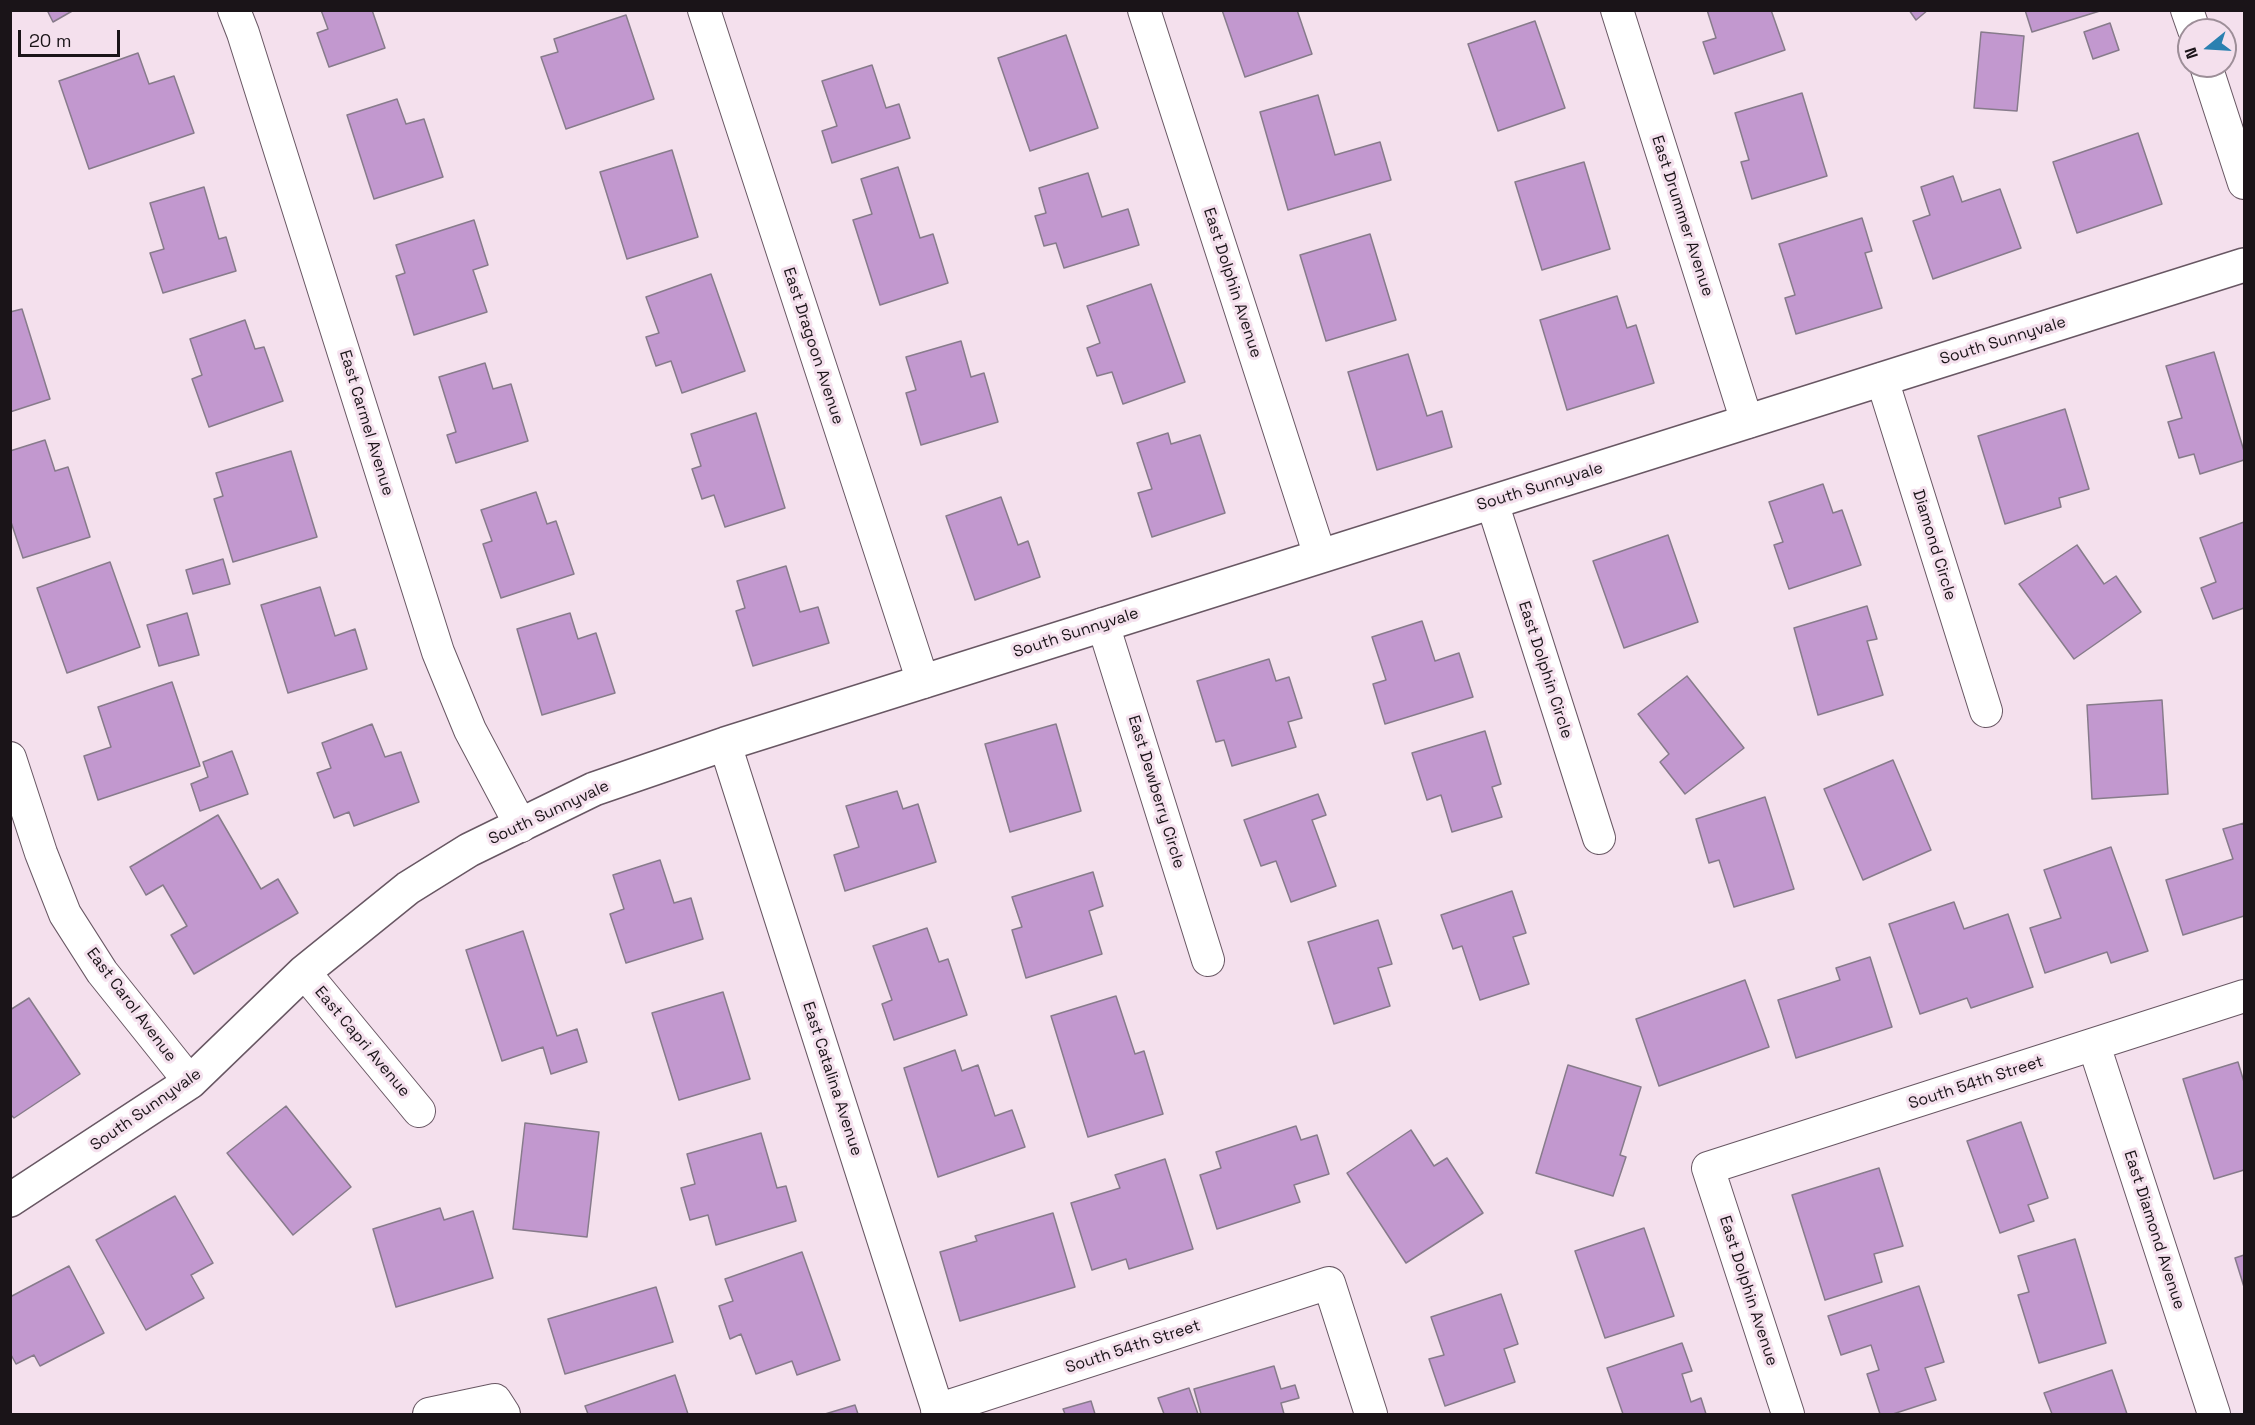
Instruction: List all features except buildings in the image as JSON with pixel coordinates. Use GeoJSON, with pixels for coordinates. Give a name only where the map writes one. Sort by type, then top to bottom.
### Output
{"type":"FeatureCollection","features":[{"type":"Feature","properties":{"kind":"street","name":"East Carmel Avenue"},"geometry":{"type":"LineString","coordinates":[[234,10],[247,44],[438,652],[470,730],[520,826]]}},
{"type":"Feature","properties":{"kind":"street","name":"East Dragoon Avenue"},"geometry":{"type":"LineString","coordinates":[[704,10],[923,682]]}},
{"type":"Feature","properties":{"kind":"street","name":"East Dolphin Avenue"},"geometry":{"type":"LineString","coordinates":[[1144,10],[1320,556]]}},
{"type":"Feature","properties":{"kind":"street","name":"East Drummer Avenue"},"geometry":{"type":"LineString","coordinates":[[1617,10],[1747,422]]}},
{"type":"Feature","properties":{"kind":"street"},"geometry":{"type":"LineString","coordinates":[[2210,78],[2244,183]]}},
{"type":"Feature","properties":{"kind":"street","name":"South Sunnyvale"},"geometry":{"type":"LineString","coordinates":[[10,1200],[190,1082],[304,972],[408,888],[469,850],[594,789],[725,744],[2244,265]]}},
{"type":"Feature","properties":{"kind":"street","name":"Diamond Circle"},"geometry":{"type":"LineString","coordinates":[[1882,379],[1986,711]]}},
{"type":"Feature","properties":{"kind":"street","name":"East Dolphin Circle"},"geometry":{"type":"LineString","coordinates":[[1492,502],[1599,838]]}},
{"type":"Feature","properties":{"kind":"street","name":"East Dewberry Circle"},"geometry":{"type":"LineString","coordinates":[[1103,624],[1208,960]]}},
{"type":"Feature","properties":{"kind":"street","name":"East Catalina Avenue"},"geometry":{"type":"LineString","coordinates":[[725,744],[938,1412]]}},
{"type":"Feature","properties":{"kind":"street","name":"East Carol Avenue"},"geometry":{"type":"LineString","coordinates":[[10,758],[41,853],[65,914],[102,972],[190,1082]]}},
{"type":"Feature","properties":{"kind":"street","name":"East Capri Avenue"},"geometry":{"type":"LineString","coordinates":[[304,972],[419,1111]]}},
{"type":"Feature","properties":{"kind":"street","name":"South 54th Street"},"geometry":{"type":"LineString","coordinates":[[1708,1168],[2244,996]]}},
{"type":"Feature","properties":{"kind":"street","name":"East Diamond Avenue"},"geometry":{"type":"LineString","coordinates":[[2094,1045],[2214,1414]]}},
{"type":"Feature","properties":{"kind":"street","name":"East Dolphin Avenue"},"geometry":{"type":"LineString","coordinates":[[1708,1168],[1788,1414]]}},
{"type":"Feature","properties":{"kind":"street","name":"South 54th Street"},"geometry":{"type":"LineString","coordinates":[[938,1412],[1329,1283],[1371,1414]]}},
{"type":"Feature","properties":{"kind":"street"},"geometry":{"type":"LineString","coordinates":[[429,1414],[500,1407]]}}]}
